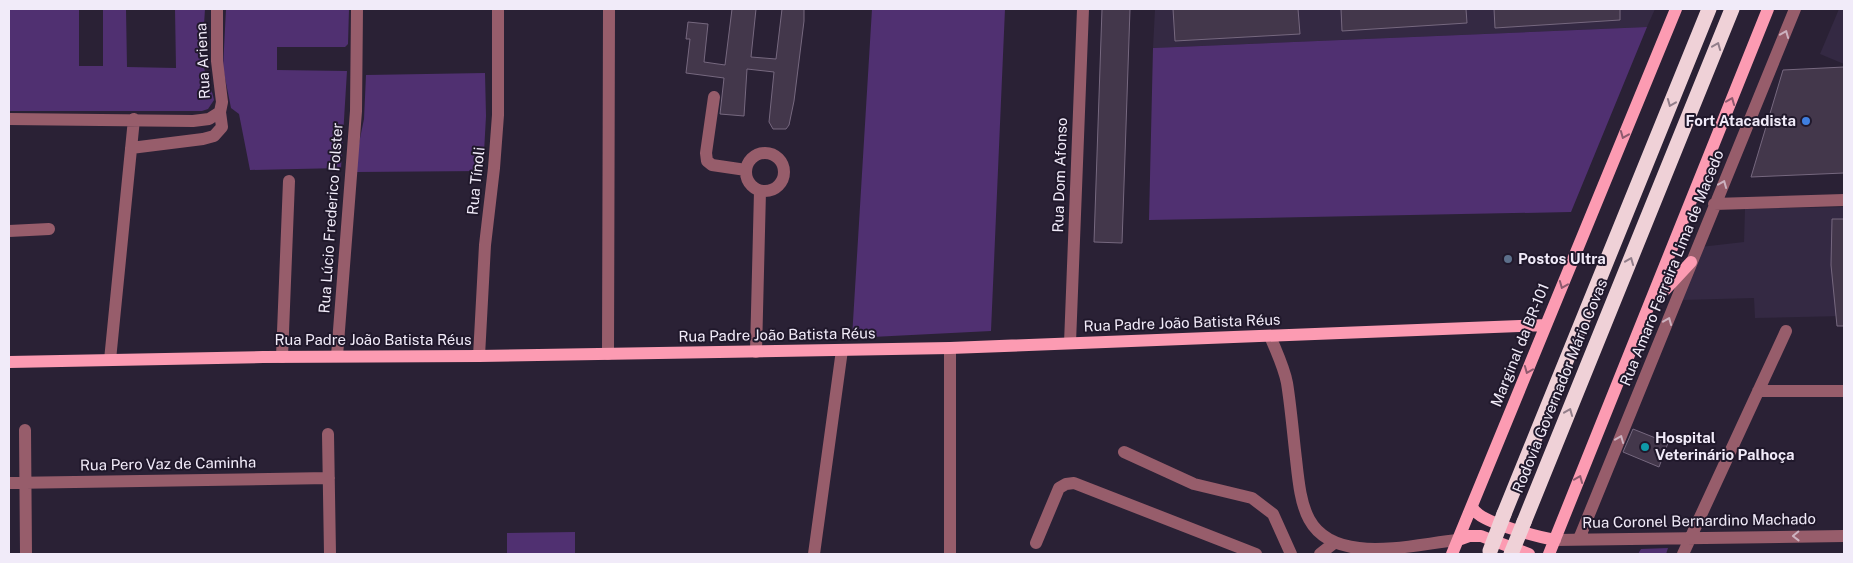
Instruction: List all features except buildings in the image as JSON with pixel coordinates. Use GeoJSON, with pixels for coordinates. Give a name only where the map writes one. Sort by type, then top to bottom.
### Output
{"type":"FeatureCollection","features":[{"type":"Feature","properties":{"kind":"highway","name":"Rodovia Governador Mário Covas"},"geometry":{"type":"LineString","coordinates":[[1489,553],[1709,9]]}},
{"type":"Feature","properties":{"kind":"highway","name":"Rodovia Governador Mário Covas"},"geometry":{"type":"LineString","coordinates":[[1511,554],[1732,9]]}},
{"type":"Feature","properties":{"kind":"main road","name":"Marginal da BR-101"},"geometry":{"type":"LineString","coordinates":[[1452,554],[1676,9]]}},
{"type":"Feature","properties":{"kind":"main road"},"geometry":{"type":"LineString","coordinates":[[1549,554],[1768,9]]}},
{"type":"Feature","properties":{"kind":"main road"},"geometry":{"type":"LineString","coordinates":[[1647,310],[1691,262]]}},
{"type":"Feature","properties":{"kind":"main road","name":"Rua Padre João Batista Réus"},"geometry":{"type":"LineString","coordinates":[[9,362],[950,348],[1546,324]]}},
{"type":"Feature","properties":{"kind":"main road"},"geometry":{"type":"LineString","coordinates":[[1472,506],[1477,513],[1486,519],[1539,537],[1555,540]]}},
{"type":"Feature","properties":{"kind":"main road"},"geometry":{"type":"LineString","coordinates":[[1458,540],[1469,536],[1481,536],[1530,554]]}},
{"type":"Feature","properties":{"kind":"street","name":"Rua Ariena"},"geometry":{"type":"LineString","coordinates":[[131,148],[214,136],[222,127],[217,9]]}},
{"type":"Feature","properties":{"kind":"street","name":"Rua Lúcio Frederico Folster"},"geometry":{"type":"LineString","coordinates":[[337,356],[356,111],[357,9]]}},
{"type":"Feature","properties":{"kind":"street","name":"Rua Tínoli"},"geometry":{"type":"LineString","coordinates":[[479,356],[486,245],[498,124],[498,9]]}},
{"type":"Feature","properties":{"kind":"street"},"geometry":{"type":"LineString","coordinates":[[608,354],[609,9]]}},
{"type":"Feature","properties":{"kind":"street","name":"Rua Dom Afonso"},"geometry":{"type":"LineString","coordinates":[[1070,343],[1083,9]]}},
{"type":"Feature","properties":{"kind":"street","name":"Rua Amaro Ferreira Lima de Macedo"},"geometry":{"type":"LineString","coordinates":[[1579,539],[1795,9]]}},
{"type":"Feature","properties":{"kind":"street"},"geometry":{"type":"LineString","coordinates":[[714,98],[706,153],[707,161],[712,165],[746,170]]}},
{"type":"Feature","properties":{"kind":"street"},"geometry":{"type":"LineString","coordinates":[[9,119],[193,121],[209,119],[220,112]]}},
{"type":"Feature","properties":{"kind":"street"},"geometry":{"type":"LineString","coordinates":[[110,360],[134,119]]}},
{"type":"Feature","properties":{"kind":"street"},"geometry":{"type":"LineString","coordinates":[[760,153],[772,154],[781,161],[785,172],[781,184],[772,190],[760,191],[749,183],[746,170],[750,160],[760,153]]}},
{"type":"Feature","properties":{"kind":"street"},"geometry":{"type":"LineString","coordinates":[[282,357],[289,181]]}},
{"type":"Feature","properties":{"kind":"street"},"geometry":{"type":"LineString","coordinates":[[756,352],[760,191]]}},
{"type":"Feature","properties":{"kind":"street"},"geometry":{"type":"LineString","coordinates":[[1714,204],[1844,200]]}},
{"type":"Feature","properties":{"kind":"street"},"geometry":{"type":"LineString","coordinates":[[9,231],[49,229]]}},
{"type":"Feature","properties":{"kind":"street"},"geometry":{"type":"LineString","coordinates":[[1683,554],[1786,331]]}},
{"type":"Feature","properties":{"kind":"street"},"geometry":{"type":"LineString","coordinates":[[1270,336],[1287,382],[1299,492],[1303,510],[1310,522],[1321,534],[1334,543],[1361,549],[1458,540]]}},
{"type":"Feature","properties":{"kind":"street"},"geometry":{"type":"LineString","coordinates":[[950,348],[950,554]]}},
{"type":"Feature","properties":{"kind":"street"},"geometry":{"type":"LineString","coordinates":[[814,554],[842,350]]}},
{"type":"Feature","properties":{"kind":"street"},"geometry":{"type":"LineString","coordinates":[[1758,391],[1844,391]]}},
{"type":"Feature","properties":{"kind":"street"},"geometry":{"type":"LineString","coordinates":[[25,430],[26,554]]}},
{"type":"Feature","properties":{"kind":"street"},"geometry":{"type":"LineString","coordinates":[[328,434],[330,554]]}},
{"type":"Feature","properties":{"kind":"street"},"geometry":{"type":"LineString","coordinates":[[1124,452],[1194,484],[1252,498],[1273,514],[1291,554]]}},
{"type":"Feature","properties":{"kind":"street","name":"Rua Pero Vaz de Caminha"},"geometry":{"type":"LineString","coordinates":[[9,483],[329,478]]}},
{"type":"Feature","properties":{"kind":"street"},"geometry":{"type":"LineString","coordinates":[[1036,543],[1059,488],[1066,484],[1074,483],[1256,554]]}},
{"type":"Feature","properties":{"kind":"street","name":"Rua Coronel Bernardino Machado"},"geometry":{"type":"LineString","coordinates":[[1555,540],[1844,536]]}},
{"type":"Feature","properties":{"kind":"street"},"geometry":{"type":"LineString","coordinates":[[1320,554],[1334,543]]}},
{"type":"Feature","properties":{"kind":"shaded area"},"geometry":{"type":"Polygon","coordinates":[[[9,9],[79,9],[79,66],[103,66],[103,9],[126,9],[127,67],[176,68],[175,9],[205,9],[204,66],[214,100],[208,109],[202,111],[9,111],[9,9]]]}},
{"type":"Feature","properties":{"kind":"shaded area"},"geometry":{"type":"Polygon","coordinates":[[[226,9],[349,9],[348,44],[345,47],[277,47],[277,70],[347,71],[341,168],[250,170],[239,114],[231,108],[223,68],[226,9]]]}},
{"type":"Feature","properties":{"kind":"shaded area"},"geometry":{"type":"Polygon","coordinates":[[[872,9],[1005,9],[991,331],[852,338],[872,9]]]}},
{"type":"Feature","properties":{"kind":"shaded area"},"geometry":{"type":"Polygon","coordinates":[[[1155,9],[1655,9],[1647,27],[1153,48],[1155,9]]]}},
{"type":"Feature","properties":{"kind":"shaded area"},"geometry":{"type":"Polygon","coordinates":[[[1839,9],[1844,9],[1844,64],[1820,54],[1839,9]]]}},
{"type":"Feature","properties":{"kind":"shaded area"},"geometry":{"type":"Polygon","coordinates":[[[1647,27],[1571,212],[1149,220],[1153,48],[1647,27]]]}},
{"type":"Feature","properties":{"kind":"shaded area"},"geometry":{"type":"Polygon","coordinates":[[[485,73],[486,116],[483,171],[356,172],[358,148],[364,119],[366,75],[485,73]]]}},
{"type":"Feature","properties":{"kind":"shaded area"},"geometry":{"type":"Polygon","coordinates":[[[1844,207],[1844,316],[1755,318],[1754,298],[1682,300],[1700,247],[1744,242],[1745,209],[1844,207]]]}},
{"type":"Feature","properties":{"kind":"shaded area"},"geometry":{"type":"Polygon","coordinates":[[[575,532],[575,554],[507,554],[507,533],[575,532]]]}},
{"type":"Feature","properties":{"kind":"shaded area"},"geometry":{"type":"Polygon","coordinates":[[[1668,548],[1666,554],[1638,554],[1641,549],[1668,548]]]}},
{"type":"Feature","properties":{"kind":"place","name":"Fort Atacadista"},"geometry":{"type":"Point","coordinates":[1806,121]}},
{"type":"Feature","properties":{"kind":"place","name":"Postos Ultra"},"geometry":{"type":"Point","coordinates":[1508,259]}},
{"type":"Feature","properties":{"kind":"place","name":"Hospital Veterinário Palhoça"},"geometry":{"type":"Point","coordinates":[1645,447]}}]}
